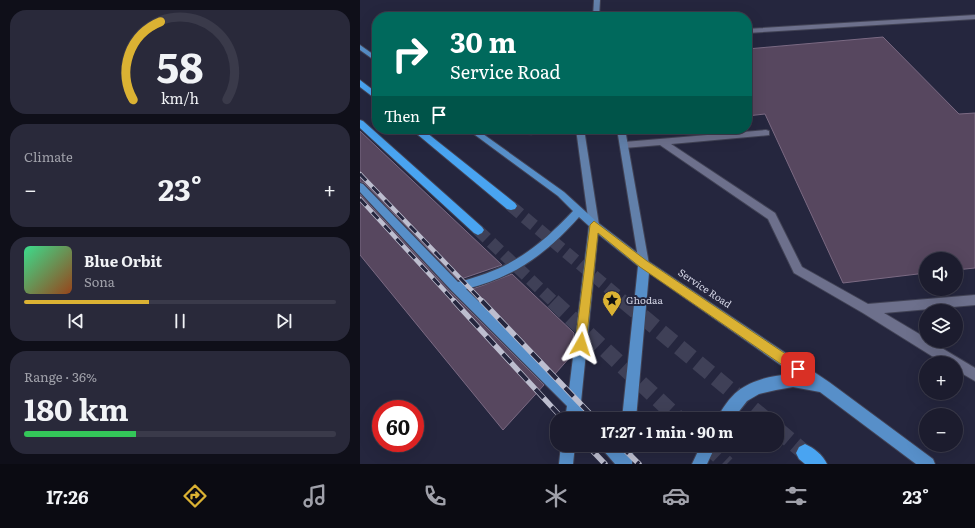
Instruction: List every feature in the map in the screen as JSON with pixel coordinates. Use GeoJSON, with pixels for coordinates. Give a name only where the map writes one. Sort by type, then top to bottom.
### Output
{"type":"FeatureCollection","features":[{"type":"Feature","properties":{"kind":"highway"},"geometry":{"type":"LineString","coordinates":[[360,83],[372,93]]}},
{"type":"Feature","properties":{"kind":"highway"},"geometry":{"type":"LineString","coordinates":[[360,123],[372,134]]}},
{"type":"Feature","properties":{"kind":"highway"},"geometry":{"type":"LineString","coordinates":[[372,134],[478,230]]}},
{"type":"Feature","properties":{"kind":"highway"},"geometry":{"type":"LineString","coordinates":[[422,134],[511,206]]}},
{"type":"Feature","properties":{"kind":"highway"},"geometry":{"type":"LineString","coordinates":[[805,453],[818,464]]}},
{"type":"Feature","properties":{"kind":"main road"},"geometry":{"type":"LineString","coordinates":[[596,12],[597,0]]}},
{"type":"Feature","properties":{"kind":"main road"},"geometry":{"type":"LineString","coordinates":[[360,47],[372,56]]}},
{"type":"Feature","properties":{"kind":"main road","name":"Service Road"},"geometry":{"type":"LineString","coordinates":[[479,134],[561,194],[594,225],[644,264],[824,386],[928,464]]}},
{"type":"Feature","properties":{"kind":"main road"},"geometry":{"type":"LineString","coordinates":[[573,412],[594,225],[581,134]]}},
{"type":"Feature","properties":{"kind":"main road"},"geometry":{"type":"LineString","coordinates":[[622,134],[644,264],[630,412]]}},
{"type":"Feature","properties":{"kind":"main road"},"geometry":{"type":"LineString","coordinates":[[360,186],[456,287],[580,412]]}},
{"type":"Feature","properties":{"kind":"main road"},"geometry":{"type":"LineString","coordinates":[[456,287],[480,282],[501,274],[523,262],[540,251],[579,210]]}},
{"type":"Feature","properties":{"kind":"main road"},"geometry":{"type":"LineString","coordinates":[[729,412],[742,396],[758,388],[776,383],[793,381],[824,386]]}},
{"type":"Feature","properties":{"kind":"main road"},"geometry":{"type":"LineString","coordinates":[[566,464],[567,452]]}},
{"type":"Feature","properties":{"kind":"main road"},"geometry":{"type":"LineString","coordinates":[[614,452],[624,464]]}},
{"type":"Feature","properties":{"kind":"main road"},"geometry":{"type":"LineString","coordinates":[[624,464],[625,452]]}},
{"type":"Feature","properties":{"kind":"main road"},"geometry":{"type":"LineString","coordinates":[[699,464],[705,452]]}},
{"type":"Feature","properties":{"kind":"lane"},"geometry":{"type":"LineString","coordinates":[[752,31],[975,17]]}},
{"type":"Feature","properties":{"kind":"lane"},"geometry":{"type":"LineString","coordinates":[[624,145],[766,133]]}},
{"type":"Feature","properties":{"kind":"lane"},"geometry":{"type":"LineString","coordinates":[[662,142],[772,216],[798,270],[867,308],[945,356]]}},
{"type":"Feature","properties":{"kind":"lane"},"geometry":{"type":"LineString","coordinates":[[867,308],[975,300]]}},
{"type":"Feature","properties":{"kind":"lane"},"geometry":{"type":"LineString","coordinates":[[963,367],[975,375]]}},
{"type":"Feature","properties":{"kind":"building"},"geometry":{"type":"Polygon","coordinates":[[[883,37],[959,114],[975,113],[975,268],[963,269],[963,252],[919,252],[919,274],[843,283],[765,114],[752,115],[752,49],[883,37]]]}},
{"type":"Feature","properties":{"kind":"building"},"geometry":{"type":"Polygon","coordinates":[[[360,131],[502,265],[458,280],[364,183],[360,182],[360,131]]]}},
{"type":"Feature","properties":{"kind":"building"},"geometry":{"type":"Polygon","coordinates":[[[360,194],[451,292],[544,385],[503,430],[360,255],[360,194]]]}},
{"type":"Feature","properties":{"kind":"building"},"geometry":{"type":"Polygon","coordinates":[[[512,274],[574,333],[572,355],[555,374],[469,290],[512,274]]]}},
{"type":"Feature","properties":{"kind":"tunnel"},"geometry":{"type":"LineString","coordinates":[[511,206],[625,302]]}},
{"type":"Feature","properties":{"kind":"tunnel"},"geometry":{"type":"LineString","coordinates":[[478,230],[554,302]]}},
{"type":"Feature","properties":{"kind":"tunnel"},"geometry":{"type":"LineString","coordinates":[[553,301],[672,412]]}},
{"type":"Feature","properties":{"kind":"tunnel"},"geometry":{"type":"LineString","coordinates":[[624,301],[757,412]]}},
{"type":"Feature","properties":{"kind":"tunnel"},"geometry":{"type":"LineString","coordinates":[[784,435],[805,453]]}},
{"type":"Feature","properties":{"kind":"tunnel"},"geometry":{"type":"LineString","coordinates":[[714,452],[727,464]]}},
{"type":"Feature","properties":{"kind":"railway"},"geometry":{"type":"LineString","coordinates":[[361,175],[360,174],[483,302]]}},
{"type":"Feature","properties":{"kind":"railway"},"geometry":{"type":"LineString","coordinates":[[360,199],[455,302]]}},
{"type":"Feature","properties":{"kind":"railway"},"geometry":{"type":"LineString","coordinates":[[454,301],[557,412]]}},
{"type":"Feature","properties":{"kind":"railway"},"geometry":{"type":"LineString","coordinates":[[482,301],[588,412]]}},
{"type":"Feature","properties":{"kind":"railway"},"geometry":{"type":"LineString","coordinates":[[594,452],[605,464]]}},
{"type":"Feature","properties":{"kind":"railway"},"geometry":{"type":"LineString","coordinates":[[627,452],[639,464]]}},
{"type":"Feature","properties":{"kind":"place","name":"Ghodaa"},"geometry":{"type":"Point","coordinates":[612,317]}},
{"type":"Feature","properties":{"kind":"route"},"geometry":{"type":"LineString","coordinates":[[581,344],[594,225],[644,264],[798,369]]}}]}
